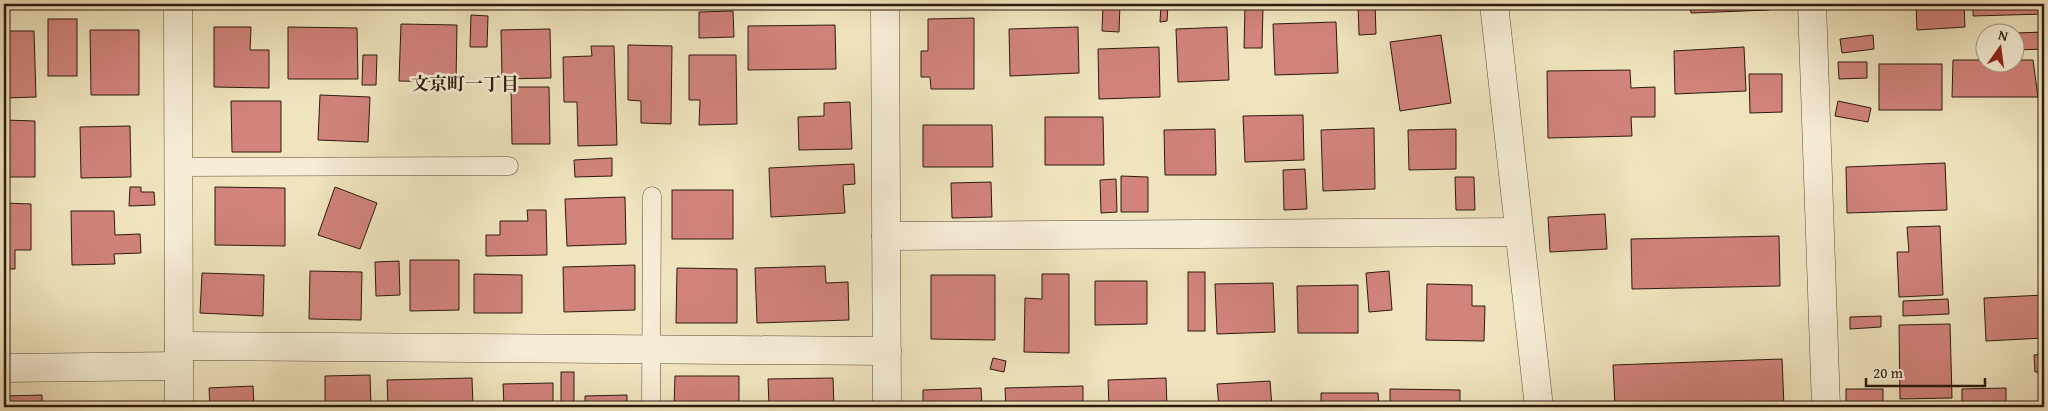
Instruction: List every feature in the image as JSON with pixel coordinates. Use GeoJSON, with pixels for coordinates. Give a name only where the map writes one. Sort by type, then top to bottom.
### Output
{"type":"FeatureCollection","features":[{"type":"Feature","properties":{"kind":"street"},"geometry":{"type":"LineString","coordinates":[[178,4],[179,407]]}},
{"type":"Feature","properties":{"kind":"street"},"geometry":{"type":"LineString","coordinates":[[885,4],[887,407]]}},
{"type":"Feature","properties":{"kind":"street"},"geometry":{"type":"LineString","coordinates":[[1494,4],[1539,407]]}},
{"type":"Feature","properties":{"kind":"street"},"geometry":{"type":"LineString","coordinates":[[1812,4],[1826,407]]}},
{"type":"Feature","properties":{"kind":"street"},"geometry":{"type":"LineString","coordinates":[[886,236],[1519,232]]}},
{"type":"Feature","properties":{"kind":"street"},"geometry":{"type":"LineString","coordinates":[[4,368],[179,356],[652,349],[887,351]]}},
{"type":"Feature","properties":{"kind":"lane"},"geometry":{"type":"LineString","coordinates":[[179,167],[509,166]]}},
{"type":"Feature","properties":{"kind":"lane"},"geometry":{"type":"LineString","coordinates":[[651,407],[652,196]]}},
{"type":"Feature","properties":{"kind":"building"},"geometry":{"type":"Polygon","coordinates":[[[1103,4],[1120,4],[1119,32],[1102,31],[1103,4]]]}},
{"type":"Feature","properties":{"kind":"building"},"geometry":{"type":"Polygon","coordinates":[[[1358,4],[1375,4],[1376,34],[1359,35],[1358,4]]]}},
{"type":"Feature","properties":{"kind":"building"},"geometry":{"type":"Polygon","coordinates":[[[1690,4],[1769,4],[1769,10],[1691,13],[1690,4]]]}},
{"type":"Feature","properties":{"kind":"building"},"geometry":{"type":"Polygon","coordinates":[[[1839,4],[1900,4],[1901,5],[1839,7],[1839,4]]]}},
{"type":"Feature","properties":{"kind":"building"},"geometry":{"type":"Polygon","coordinates":[[[1916,4],[1964,4],[1965,27],[1917,30],[1916,4]]]}},
{"type":"Feature","properties":{"kind":"building"},"geometry":{"type":"Polygon","coordinates":[[[1973,4],[2044,4],[2044,14],[1973,16],[1973,4]]]}},
{"type":"Feature","properties":{"kind":"building"},"geometry":{"type":"Polygon","coordinates":[[[1161,5],[1168,5],[1167,21],[1160,22],[1161,5]]]}},
{"type":"Feature","properties":{"kind":"building"},"geometry":{"type":"Polygon","coordinates":[[[1245,6],[1263,6],[1262,48],[1244,48],[1245,6]]]}},
{"type":"Feature","properties":{"kind":"building"},"geometry":{"type":"Polygon","coordinates":[[[733,11],[734,37],[699,38],[699,12],[733,11]]]}},
{"type":"Feature","properties":{"kind":"building"},"geometry":{"type":"Polygon","coordinates":[[[471,15],[488,16],[487,47],[470,47],[471,15]]]}},
{"type":"Feature","properties":{"kind":"building"},"geometry":{"type":"Polygon","coordinates":[[[974,18],[974,89],[931,89],[930,77],[921,77],[921,51],[928,51],[928,19],[974,18]]]}},
{"type":"Feature","properties":{"kind":"building"},"geometry":{"type":"Polygon","coordinates":[[[48,19],[77,19],[77,76],[48,76],[48,19]]]}},
{"type":"Feature","properties":{"kind":"building"},"geometry":{"type":"Polygon","coordinates":[[[1336,22],[1338,73],[1275,75],[1273,24],[1336,22]]]}},
{"type":"Feature","properties":{"kind":"building"},"geometry":{"type":"Polygon","coordinates":[[[401,24],[457,25],[456,82],[399,81],[401,24]]]}},
{"type":"Feature","properties":{"kind":"building"},"geometry":{"type":"Polygon","coordinates":[[[835,25],[836,69],[748,70],[748,26],[835,25]]]}},
{"type":"Feature","properties":{"kind":"building"},"geometry":{"type":"Polygon","coordinates":[[[214,27],[251,27],[250,50],[269,50],[269,88],[214,87],[214,27]]]}},
{"type":"Feature","properties":{"kind":"building"},"geometry":{"type":"Polygon","coordinates":[[[288,27],[357,28],[358,79],[288,79],[288,27]]]}},
{"type":"Feature","properties":{"kind":"building"},"geometry":{"type":"Polygon","coordinates":[[[1078,27],[1079,73],[1010,76],[1009,29],[1078,27]]]}},
{"type":"Feature","properties":{"kind":"building"},"geometry":{"type":"Polygon","coordinates":[[[1227,27],[1229,80],[1178,82],[1176,29],[1227,27]]]}},
{"type":"Feature","properties":{"kind":"building"},"geometry":{"type":"Polygon","coordinates":[[[550,29],[551,78],[502,79],[501,30],[550,29]]]}},
{"type":"Feature","properties":{"kind":"building"},"geometry":{"type":"Polygon","coordinates":[[[90,30],[139,30],[139,95],[91,95],[90,30]]]}},
{"type":"Feature","properties":{"kind":"building"},"geometry":{"type":"Polygon","coordinates":[[[4,31],[34,31],[36,97],[4,98],[4,31]]]}},
{"type":"Feature","properties":{"kind":"building"},"geometry":{"type":"Polygon","coordinates":[[[2044,32],[2044,49],[2026,50],[2026,33],[2044,32]]]}},
{"type":"Feature","properties":{"kind":"building"},"geometry":{"type":"Polygon","coordinates":[[[1441,35],[1451,103],[1400,111],[1390,42],[1441,35]]]}},
{"type":"Feature","properties":{"kind":"building"},"geometry":{"type":"Polygon","coordinates":[[[1873,35],[1874,49],[1842,53],[1840,39],[1873,35]]]}},
{"type":"Feature","properties":{"kind":"building"},"geometry":{"type":"Polygon","coordinates":[[[628,45],[672,46],[671,124],[641,123],[641,101],[628,100],[628,45]]]}},
{"type":"Feature","properties":{"kind":"building"},"geometry":{"type":"Polygon","coordinates":[[[591,46],[614,46],[617,145],[578,146],[577,102],[564,102],[563,57],[592,56],[591,46]]]}},
{"type":"Feature","properties":{"kind":"building"},"geometry":{"type":"Polygon","coordinates":[[[1159,47],[1160,97],[1099,99],[1098,49],[1159,47]]]}},
{"type":"Feature","properties":{"kind":"building"},"geometry":{"type":"Polygon","coordinates":[[[1744,47],[1746,91],[1675,94],[1674,51],[1744,47]]]}},
{"type":"Feature","properties":{"kind":"building"},"geometry":{"type":"Polygon","coordinates":[[[363,55],[377,55],[376,85],[362,85],[363,55]]]}},
{"type":"Feature","properties":{"kind":"building"},"geometry":{"type":"Polygon","coordinates":[[[689,55],[736,55],[737,124],[699,125],[700,100],[689,100],[689,55]]]}},
{"type":"Feature","properties":{"kind":"building"},"geometry":{"type":"Polygon","coordinates":[[[1953,60],[1976,60],[1976,72],[2026,72],[2026,60],[2033,60],[2038,97],[1952,97],[1953,60]]]}},
{"type":"Feature","properties":{"kind":"building"},"geometry":{"type":"Polygon","coordinates":[[[1838,62],[1867,62],[1867,78],[1839,79],[1838,62]]]}},
{"type":"Feature","properties":{"kind":"building"},"geometry":{"type":"Polygon","coordinates":[[[1879,64],[1942,64],[1942,110],[1879,110],[1879,64]]]}},
{"type":"Feature","properties":{"kind":"building"},"geometry":{"type":"Polygon","coordinates":[[[1630,70],[1631,88],[1655,87],[1655,117],[1631,117],[1632,136],[1548,138],[1547,71],[1630,70]]]}},
{"type":"Feature","properties":{"kind":"building"},"geometry":{"type":"Polygon","coordinates":[[[1749,74],[1782,74],[1782,112],[1750,113],[1749,74]]]}},
{"type":"Feature","properties":{"kind":"building"},"geometry":{"type":"Polygon","coordinates":[[[511,87],[549,87],[550,144],[512,144],[511,87]]]}},
{"type":"Feature","properties":{"kind":"building"},"geometry":{"type":"Polygon","coordinates":[[[320,95],[370,97],[368,142],[318,140],[320,95]]]}},
{"type":"Feature","properties":{"kind":"building"},"geometry":{"type":"Polygon","coordinates":[[[231,101],[281,101],[281,152],[232,152],[231,101]]]}},
{"type":"Feature","properties":{"kind":"building"},"geometry":{"type":"Polygon","coordinates":[[[1838,101],[1871,108],[1868,122],[1835,116],[1838,101]]]}},
{"type":"Feature","properties":{"kind":"building"},"geometry":{"type":"Polygon","coordinates":[[[850,102],[852,149],[799,150],[798,117],[824,116],[824,103],[850,102]]]}},
{"type":"Feature","properties":{"kind":"building"},"geometry":{"type":"Polygon","coordinates":[[[1303,115],[1304,160],[1245,162],[1243,116],[1303,115]]]}},
{"type":"Feature","properties":{"kind":"building"},"geometry":{"type":"Polygon","coordinates":[[[1045,117],[1103,117],[1104,165],[1045,165],[1045,117]]]}},
{"type":"Feature","properties":{"kind":"building"},"geometry":{"type":"Polygon","coordinates":[[[4,120],[35,121],[35,177],[4,177],[4,120]]]}},
{"type":"Feature","properties":{"kind":"building"},"geometry":{"type":"Polygon","coordinates":[[[923,125],[992,125],[993,167],[923,167],[923,125]]]}},
{"type":"Feature","properties":{"kind":"building"},"geometry":{"type":"Polygon","coordinates":[[[130,126],[131,177],[81,178],[80,127],[130,126]]]}},
{"type":"Feature","properties":{"kind":"building"},"geometry":{"type":"Polygon","coordinates":[[[1374,128],[1375,189],[1323,191],[1321,130],[1374,128]]]}},
{"type":"Feature","properties":{"kind":"building"},"geometry":{"type":"Polygon","coordinates":[[[1215,129],[1216,175],[1165,175],[1164,130],[1215,129]]]}},
{"type":"Feature","properties":{"kind":"building"},"geometry":{"type":"Polygon","coordinates":[[[1456,129],[1456,169],[1409,170],[1408,130],[1456,129]]]}},
{"type":"Feature","properties":{"kind":"building"},"geometry":{"type":"Polygon","coordinates":[[[612,158],[612,176],[575,177],[574,160],[612,158]]]}},
{"type":"Feature","properties":{"kind":"building"},"geometry":{"type":"Polygon","coordinates":[[[1945,163],[1947,210],[1847,213],[1846,167],[1945,163]]]}},
{"type":"Feature","properties":{"kind":"building"},"geometry":{"type":"Polygon","coordinates":[[[854,164],[855,184],[843,185],[845,213],[771,217],[769,168],[854,164]]]}},
{"type":"Feature","properties":{"kind":"building"},"geometry":{"type":"Polygon","coordinates":[[[1305,169],[1307,209],[1284,210],[1283,170],[1305,169]]]}},
{"type":"Feature","properties":{"kind":"building"},"geometry":{"type":"Polygon","coordinates":[[[1121,176],[1148,177],[1148,212],[1121,212],[1121,176]]]}},
{"type":"Feature","properties":{"kind":"building"},"geometry":{"type":"Polygon","coordinates":[[[1455,177],[1474,177],[1475,210],[1456,210],[1455,177]]]}},
{"type":"Feature","properties":{"kind":"building"},"geometry":{"type":"Polygon","coordinates":[[[1116,179],[1117,212],[1101,213],[1100,180],[1116,179]]]}},
{"type":"Feature","properties":{"kind":"building"},"geometry":{"type":"Polygon","coordinates":[[[991,182],[992,217],[952,218],[951,183],[991,182]]]}},
{"type":"Feature","properties":{"kind":"building"},"geometry":{"type":"Polygon","coordinates":[[[130,187],[141,187],[141,192],[154,192],[155,205],[129,206],[130,187]]]}},
{"type":"Feature","properties":{"kind":"building"},"geometry":{"type":"Polygon","coordinates":[[[215,187],[285,188],[285,246],[215,245],[215,187]]]}},
{"type":"Feature","properties":{"kind":"building"},"geometry":{"type":"Polygon","coordinates":[[[335,187],[377,203],[360,249],[318,235],[335,187]]]}},
{"type":"Feature","properties":{"kind":"building"},"geometry":{"type":"Polygon","coordinates":[[[672,190],[733,190],[733,239],[672,239],[672,190]]]}},
{"type":"Feature","properties":{"kind":"building"},"geometry":{"type":"Polygon","coordinates":[[[625,197],[626,244],[567,246],[565,199],[625,197]]]}},
{"type":"Feature","properties":{"kind":"building"},"geometry":{"type":"Polygon","coordinates":[[[4,203],[31,204],[31,250],[15,250],[15,269],[4,269],[4,203]]]}},
{"type":"Feature","properties":{"kind":"building"},"geometry":{"type":"Polygon","coordinates":[[[527,210],[546,210],[547,255],[486,256],[486,235],[500,235],[500,221],[528,221],[527,210]]]}},
{"type":"Feature","properties":{"kind":"building"},"geometry":{"type":"Polygon","coordinates":[[[71,211],[114,211],[115,235],[140,234],[141,253],[114,254],[115,264],[72,265],[71,211]]]}},
{"type":"Feature","properties":{"kind":"building"},"geometry":{"type":"Polygon","coordinates":[[[1605,214],[1607,249],[1550,252],[1548,217],[1605,214]]]}},
{"type":"Feature","properties":{"kind":"building"},"geometry":{"type":"Polygon","coordinates":[[[1940,226],[1943,295],[1899,297],[1897,252],[1909,252],[1907,227],[1940,226]]]}},
{"type":"Feature","properties":{"kind":"building"},"geometry":{"type":"Polygon","coordinates":[[[1779,236],[1780,286],[1632,289],[1631,239],[1779,236]]]}},
{"type":"Feature","properties":{"kind":"building"},"geometry":{"type":"Polygon","coordinates":[[[410,260],[459,260],[459,310],[410,311],[410,260]]]}},
{"type":"Feature","properties":{"kind":"building"},"geometry":{"type":"Polygon","coordinates":[[[399,261],[400,295],[376,296],[375,262],[399,261]]]}},
{"type":"Feature","properties":{"kind":"building"},"geometry":{"type":"Polygon","coordinates":[[[635,265],[635,310],[564,312],[563,267],[635,265]]]}},
{"type":"Feature","properties":{"kind":"building"},"geometry":{"type":"Polygon","coordinates":[[[825,266],[826,283],[848,282],[849,320],[757,323],[755,268],[825,266]]]}},
{"type":"Feature","properties":{"kind":"building"},"geometry":{"type":"Polygon","coordinates":[[[677,268],[737,269],[737,323],[676,323],[677,268]]]}},
{"type":"Feature","properties":{"kind":"building"},"geometry":{"type":"Polygon","coordinates":[[[310,271],[362,272],[361,320],[309,319],[310,271]]]}},
{"type":"Feature","properties":{"kind":"building"},"geometry":{"type":"Polygon","coordinates":[[[1389,271],[1392,310],[1369,312],[1366,273],[1389,271]]]}},
{"type":"Feature","properties":{"kind":"building"},"geometry":{"type":"Polygon","coordinates":[[[1188,272],[1205,272],[1205,331],[1188,331],[1188,272]]]}},
{"type":"Feature","properties":{"kind":"building"},"geometry":{"type":"Polygon","coordinates":[[[202,273],[264,275],[263,316],[200,313],[202,273]]]}},
{"type":"Feature","properties":{"kind":"building"},"geometry":{"type":"Polygon","coordinates":[[[474,274],[522,275],[522,313],[474,313],[474,274]]]}},
{"type":"Feature","properties":{"kind":"building"},"geometry":{"type":"Polygon","coordinates":[[[1042,274],[1069,274],[1069,353],[1024,352],[1025,298],[1042,299],[1042,274]]]}},
{"type":"Feature","properties":{"kind":"building"},"geometry":{"type":"Polygon","coordinates":[[[931,275],[995,275],[995,340],[931,339],[931,275]]]}},
{"type":"Feature","properties":{"kind":"building"},"geometry":{"type":"Polygon","coordinates":[[[1095,281],[1147,281],[1147,324],[1095,325],[1095,281]]]}},
{"type":"Feature","properties":{"kind":"building"},"geometry":{"type":"Polygon","coordinates":[[[1273,283],[1275,332],[1217,334],[1215,284],[1273,283]]]}},
{"type":"Feature","properties":{"kind":"building"},"geometry":{"type":"Polygon","coordinates":[[[1427,284],[1472,285],[1472,306],[1485,306],[1484,341],[1426,340],[1427,284]]]}},
{"type":"Feature","properties":{"kind":"building"},"geometry":{"type":"Polygon","coordinates":[[[1358,285],[1358,333],[1298,333],[1297,286],[1358,285]]]}},
{"type":"Feature","properties":{"kind":"building"},"geometry":{"type":"Polygon","coordinates":[[[2044,295],[2044,338],[1986,341],[1984,298],[2044,295]]]}},
{"type":"Feature","properties":{"kind":"building"},"geometry":{"type":"Polygon","coordinates":[[[1948,299],[1949,314],[1903,316],[1903,301],[1948,299]]]}},
{"type":"Feature","properties":{"kind":"building"},"geometry":{"type":"Polygon","coordinates":[[[1881,316],[1881,327],[1850,329],[1850,317],[1881,316]]]}},
{"type":"Feature","properties":{"kind":"building"},"geometry":{"type":"Polygon","coordinates":[[[1950,324],[1952,398],[1900,399],[1899,325],[1950,324]]]}},
{"type":"Feature","properties":{"kind":"building"},"geometry":{"type":"Polygon","coordinates":[[[2044,354],[2044,372],[2035,372],[2034,355],[2044,354]]]}},
{"type":"Feature","properties":{"kind":"building"},"geometry":{"type":"Polygon","coordinates":[[[993,358],[1006,361],[1004,372],[990,369],[993,358]]]}},
{"type":"Feature","properties":{"kind":"building"},"geometry":{"type":"Polygon","coordinates":[[[1782,359],[1784,407],[1615,407],[1613,365],[1782,359]]]}},
{"type":"Feature","properties":{"kind":"building"},"geometry":{"type":"Polygon","coordinates":[[[561,372],[574,372],[574,407],[561,407],[561,372]]]}},
{"type":"Feature","properties":{"kind":"building"},"geometry":{"type":"Polygon","coordinates":[[[370,375],[371,407],[325,407],[325,376],[370,375]]]}},
{"type":"Feature","properties":{"kind":"building"},"geometry":{"type":"Polygon","coordinates":[[[675,376],[739,376],[739,407],[674,407],[675,376]]]}},
{"type":"Feature","properties":{"kind":"building"},"geometry":{"type":"Polygon","coordinates":[[[472,378],[473,407],[388,407],[387,380],[472,378]]]}},
{"type":"Feature","properties":{"kind":"building"},"geometry":{"type":"Polygon","coordinates":[[[833,378],[834,407],[769,407],[768,379],[833,378]]]}},
{"type":"Feature","properties":{"kind":"building"},"geometry":{"type":"Polygon","coordinates":[[[1166,378],[1167,407],[1109,407],[1108,380],[1166,378]]]}},
{"type":"Feature","properties":{"kind":"building"},"geometry":{"type":"Polygon","coordinates":[[[1270,381],[1272,407],[1219,407],[1217,384],[1270,381]]]}},
{"type":"Feature","properties":{"kind":"building"},"geometry":{"type":"Polygon","coordinates":[[[553,383],[553,407],[504,407],[503,384],[553,383]]]}},
{"type":"Feature","properties":{"kind":"building"},"geometry":{"type":"Polygon","coordinates":[[[253,386],[254,407],[210,407],[209,388],[253,386]]]}},
{"type":"Feature","properties":{"kind":"building"},"geometry":{"type":"Polygon","coordinates":[[[1083,386],[1083,407],[1006,407],[1005,388],[1083,386]]]}},
{"type":"Feature","properties":{"kind":"building"},"geometry":{"type":"Polygon","coordinates":[[[981,388],[982,407],[923,407],[923,390],[981,388]]]}},
{"type":"Feature","properties":{"kind":"building"},"geometry":{"type":"Polygon","coordinates":[[[2006,388],[2006,402],[2044,402],[2044,407],[1962,407],[1962,389],[2006,388]]]}},
{"type":"Feature","properties":{"kind":"building"},"geometry":{"type":"Polygon","coordinates":[[[1390,389],[1460,390],[1460,407],[1390,407],[1390,389]]]}},
{"type":"Feature","properties":{"kind":"building"},"geometry":{"type":"Polygon","coordinates":[[[1846,389],[1883,389],[1883,406],[1846,406],[1846,389]]]}},
{"type":"Feature","properties":{"kind":"building"},"geometry":{"type":"Polygon","coordinates":[[[1321,393],[1378,393],[1379,407],[1321,407],[1321,393]]]}},
{"type":"Feature","properties":{"kind":"building"},"geometry":{"type":"Polygon","coordinates":[[[42,395],[42,407],[4,407],[4,396],[42,395]]]}},
{"type":"Feature","properties":{"kind":"building"},"geometry":{"type":"Polygon","coordinates":[[[627,395],[627,407],[585,407],[585,396],[627,395]]]}},
{"type":"Feature","properties":{"kind":"building"},"geometry":{"type":"Polygon","coordinates":[[[86,404],[137,404],[137,407],[86,407],[86,404]]]}},
{"type":"Feature","properties":{"kind":"district","name":"文京町一丁目"},"geometry":{"type":"Point","coordinates":[465,84]}}]}
